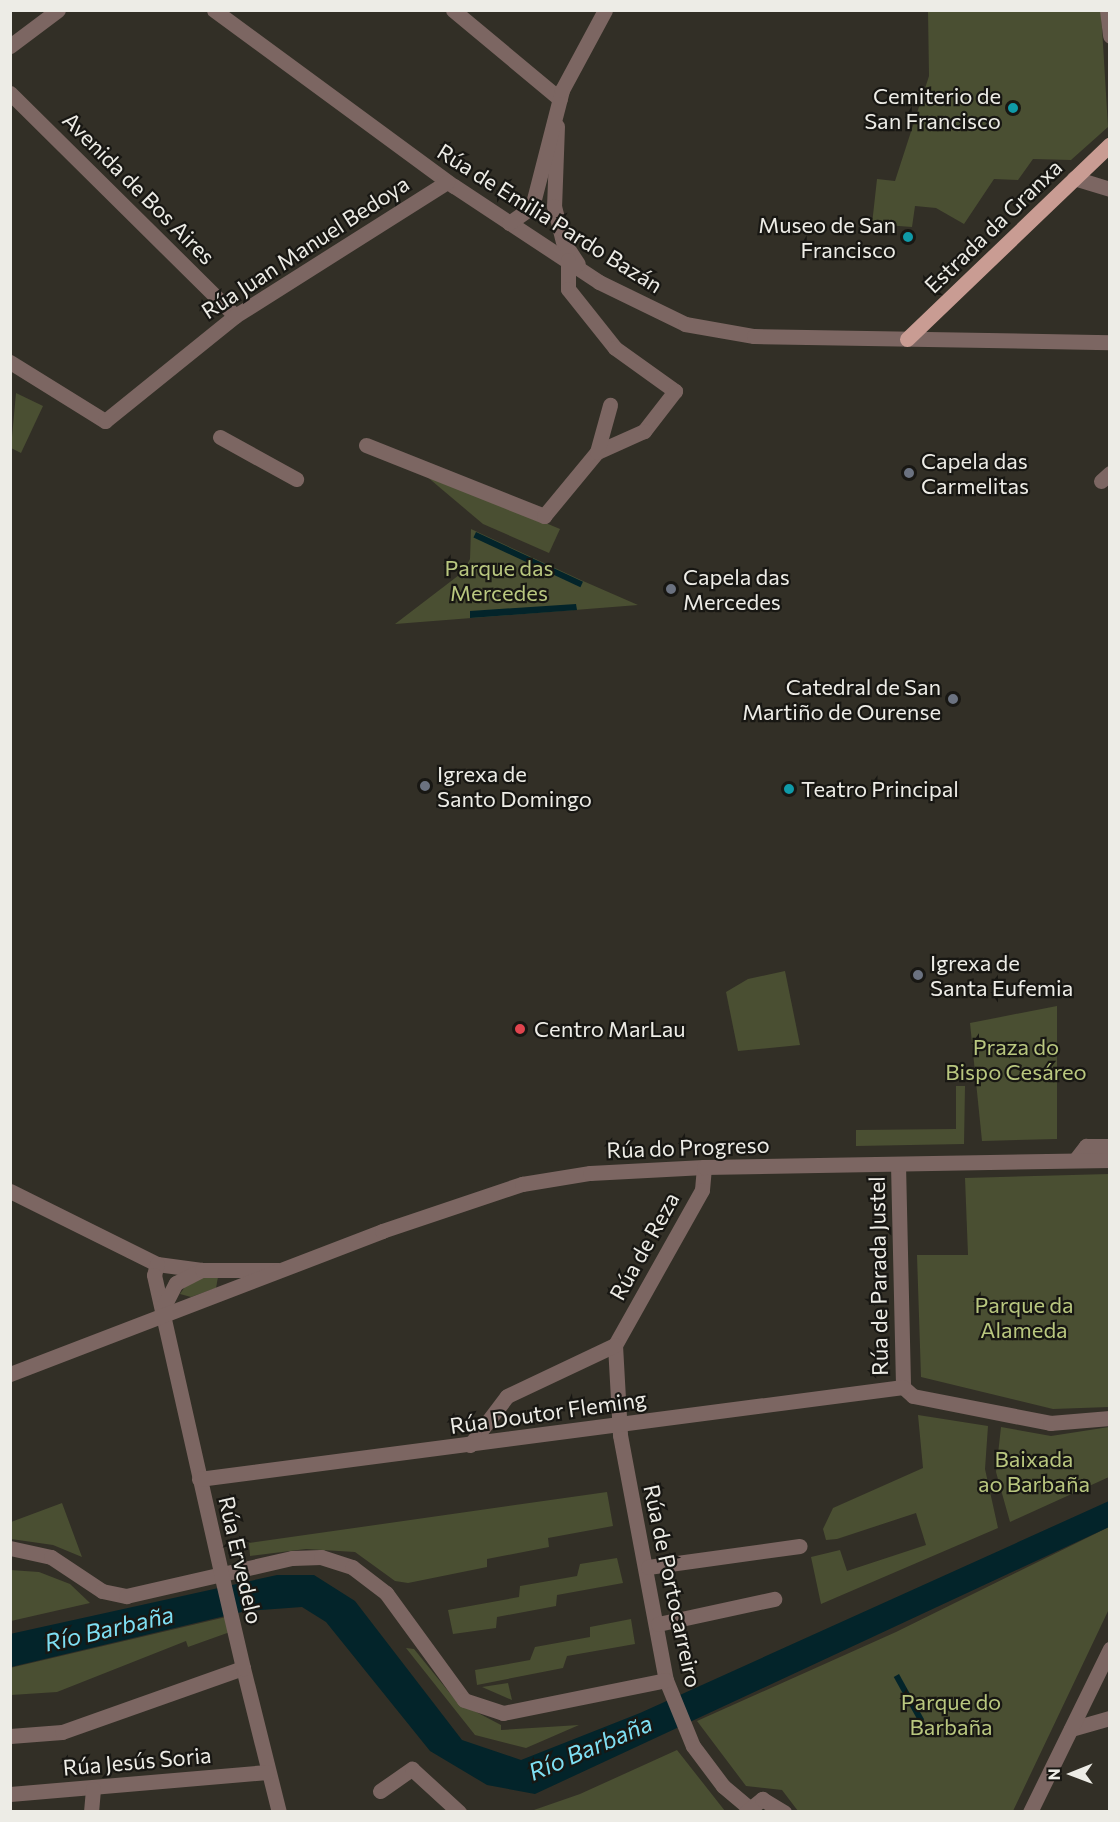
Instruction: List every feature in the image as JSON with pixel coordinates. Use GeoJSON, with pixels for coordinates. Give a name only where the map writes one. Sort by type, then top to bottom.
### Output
{"type":"FeatureCollection","features":[{"type":"Feature","properties":{"kind":"main road","name":"Estrada da Granxa"},"geometry":{"type":"LineString","coordinates":[[907,339],[1110,144]]}},
{"type":"Feature","properties":{"kind":"street"},"geometry":{"type":"LineString","coordinates":[[10,46],[58,10]]}},
{"type":"Feature","properties":{"kind":"street","name":"Rúa de Emilia Pardo Bazán"},"geometry":{"type":"LineString","coordinates":[[214,10],[447,182],[568,260],[584,273],[662,316],[705,330],[907,339],[1110,342]]}},
{"type":"Feature","properties":{"kind":"street"},"geometry":{"type":"LineString","coordinates":[[453,10],[560,99]]}},
{"type":"Feature","properties":{"kind":"street"},"geometry":{"type":"LineString","coordinates":[[509,223],[532,207],[560,99],[604,10]]}},
{"type":"Feature","properties":{"kind":"street"},"geometry":{"type":"LineString","coordinates":[[1107,10],[1110,36]]}},
{"type":"Feature","properties":{"kind":"street","name":"Avenida de Bos Aires"},"geometry":{"type":"LineString","coordinates":[[10,93],[234,316]]}},
{"type":"Feature","properties":{"kind":"street"},"geometry":{"type":"LineString","coordinates":[[560,99],[552,169],[559,225],[584,273]]}},
{"type":"Feature","properties":{"kind":"street"},"geometry":{"type":"LineString","coordinates":[[1074,178],[1110,189]]}},
{"type":"Feature","properties":{"kind":"street","name":"Rúa Juan Manuel Bedoya"},"geometry":{"type":"LineString","coordinates":[[10,362],[105,421],[234,316],[447,182]]}},
{"type":"Feature","properties":{"kind":"street"},"geometry":{"type":"LineString","coordinates":[[541,243],[559,225]]}},
{"type":"Feature","properties":{"kind":"street"},"geometry":{"type":"LineString","coordinates":[[568,260],[568,289],[615,348],[675,391],[644,431],[597,452]]}},
{"type":"Feature","properties":{"kind":"street"},"geometry":{"type":"LineString","coordinates":[[366,445],[544,516],[597,452],[610,405]]}},
{"type":"Feature","properties":{"kind":"street"},"geometry":{"type":"LineString","coordinates":[[220,437],[296,479]]}},
{"type":"Feature","properties":{"kind":"street"},"geometry":{"type":"LineString","coordinates":[[1075,1160],[1086,1146],[1110,1146]]}},
{"type":"Feature","properties":{"kind":"street","name":"Rúa do Progreso"},"geometry":{"type":"LineString","coordinates":[[10,1374],[164,1313],[199,1305],[285,1269],[515,1186],[590,1173],[704,1167],[1110,1160]]}},
{"type":"Feature","properties":{"kind":"street","name":"Rúa de Parada Justel"},"geometry":{"type":"LineString","coordinates":[[898,1164],[903,1387]]}},
{"type":"Feature","properties":{"kind":"street","name":"Rúa de Reza"},"geometry":{"type":"LineString","coordinates":[[615,1345],[702,1190],[704,1167]]}},
{"type":"Feature","properties":{"kind":"street"},"geometry":{"type":"LineString","coordinates":[[10,1191],[157,1264],[209,1269]]}},
{"type":"Feature","properties":{"kind":"street"},"geometry":{"type":"LineString","coordinates":[[157,1264],[181,1305],[199,1305]]}},
{"type":"Feature","properties":{"kind":"street"},"geometry":{"type":"LineString","coordinates":[[157,1264],[164,1313]]}},
{"type":"Feature","properties":{"kind":"street"},"geometry":{"type":"LineString","coordinates":[[164,1313],[171,1289],[209,1269]]}},
{"type":"Feature","properties":{"kind":"street","name":"Rúa do Progreso"},"geometry":{"type":"LineString","coordinates":[[209,1269],[285,1269]]}},
{"type":"Feature","properties":{"kind":"street","name":"Rúa do Progreso"},"geometry":{"type":"LineString","coordinates":[[199,1305],[225,1282],[209,1269]]}},
{"type":"Feature","properties":{"kind":"street","name":"Rúa Ervedelo"},"geometry":{"type":"LineString","coordinates":[[164,1313],[199,1479],[214,1573],[243,1668],[267,1772],[279,1812]]}},
{"type":"Feature","properties":{"kind":"street"},"geometry":{"type":"LineString","coordinates":[[470,1445],[507,1396],[615,1345],[620,1422]]}},
{"type":"Feature","properties":{"kind":"street"},"geometry":{"type":"LineString","coordinates":[[903,1387],[913,1396],[1050,1423],[1110,1418]]}},
{"type":"Feature","properties":{"kind":"street","name":"Rúa Doutor Fleming"},"geometry":{"type":"LineString","coordinates":[[199,1479],[470,1445],[620,1422],[903,1387]]}},
{"type":"Feature","properties":{"kind":"street","name":"Rúa de Portocarreiro"},"geometry":{"type":"LineString","coordinates":[[620,1422],[658,1624],[666,1680],[688,1735],[723,1786],[747,1809]]}},
{"type":"Feature","properties":{"kind":"street"},"geometry":{"type":"LineString","coordinates":[[648,1568],[800,1546]]}},
{"type":"Feature","properties":{"kind":"street"},"geometry":{"type":"LineString","coordinates":[[10,1548],[51,1557],[102,1591],[126,1596],[214,1573],[292,1558],[321,1557],[352,1567],[386,1593],[465,1700],[503,1713],[522,1713],[666,1680]]}},
{"type":"Feature","properties":{"kind":"street"},"geometry":{"type":"LineString","coordinates":[[658,1624],[774,1599]]}},
{"type":"Feature","properties":{"kind":"street"},"geometry":{"type":"LineString","coordinates":[[1030,1812],[1110,1648]]}},
{"type":"Feature","properties":{"kind":"street"},"geometry":{"type":"LineString","coordinates":[[10,1736],[63,1732],[243,1668]]}},
{"type":"Feature","properties":{"kind":"street"},"geometry":{"type":"LineString","coordinates":[[1071,1729],[1110,1718]]}},
{"type":"Feature","properties":{"kind":"street"},"geometry":{"type":"LineString","coordinates":[[380,1791],[412,1769],[459,1812]]}},
{"type":"Feature","properties":{"kind":"street","name":"Rúa Jesús Soria"},"geometry":{"type":"LineString","coordinates":[[10,1794],[93,1789],[267,1772]]}},
{"type":"Feature","properties":{"kind":"street"},"geometry":{"type":"LineString","coordinates":[[91,1812],[93,1789]]}},
{"type":"Feature","properties":{"kind":"street"},"geometry":{"type":"LineString","coordinates":[[747,1809],[771,1800],[784,1812]]}},
{"type":"Feature","properties":{"kind":"green space","name":"Cemiterio de San Francisco"},"geometry":{"type":"Polygon","coordinates":[[[928,11],[1101,11],[1108,127],[1071,160],[1033,159],[1018,180],[994,179],[964,224],[936,208],[915,206],[912,227],[872,224],[877,179],[895,181],[929,76],[928,11]]]}},
{"type":"Feature","properties":{"kind":"green space"},"geometry":{"type":"Polygon","coordinates":[[[16,393],[43,406],[21,453],[11,448],[16,393]]]}},
{"type":"Feature","properties":{"kind":"green space"},"geometry":{"type":"Polygon","coordinates":[[[419,470],[560,529],[549,553],[483,524],[419,470]]]}},
{"type":"Feature","properties":{"kind":"green space","name":"Parque das Mercedes"},"geometry":{"type":"Polygon","coordinates":[[[471,529],[638,605],[395,624],[463,572],[470,559],[471,529]]]}},
{"type":"Feature","properties":{"kind":"green space"},"geometry":{"type":"Polygon","coordinates":[[[785,971],[800,1045],[738,1051],[726,992],[748,979],[785,971]]]}},
{"type":"Feature","properties":{"kind":"green space","name":"Praza do Bispo Cesáreo"},"geometry":{"type":"Polygon","coordinates":[[[1057,1006],[1057,1139],[982,1141],[970,1023],[1057,1006]]]}},
{"type":"Feature","properties":{"kind":"green space"},"geometry":{"type":"Polygon","coordinates":[[[956,1086],[965,1086],[964,1144],[856,1146],[856,1130],[956,1129],[956,1086]]]}},
{"type":"Feature","properties":{"kind":"green space","name":"Parque da Alameda"},"geometry":{"type":"Polygon","coordinates":[[[1109,1174],[1109,1407],[1053,1409],[921,1377],[917,1255],[968,1255],[965,1178],[1109,1174]]]}},
{"type":"Feature","properties":{"kind":"green space"},"geometry":{"type":"Polygon","coordinates":[[[218,1277],[216,1288],[191,1297],[180,1294],[191,1278],[218,1277]]]}},
{"type":"Feature","properties":{"kind":"green space"},"geometry":{"type":"Polygon","coordinates":[[[918,1415],[988,1426],[985,1469],[998,1528],[821,1604],[811,1557],[840,1550],[847,1571],[926,1545],[916,1513],[837,1539],[826,1540],[823,1529],[833,1508],[923,1468],[918,1415]]]}},
{"type":"Feature","properties":{"kind":"green space","name":"Baixada ao Barbaña"},"geometry":{"type":"Polygon","coordinates":[[[1001,1427],[1051,1436],[1109,1427],[1109,1477],[1010,1522],[996,1472],[1001,1427]]]}},
{"type":"Feature","properties":{"kind":"green space"},"geometry":{"type":"Polygon","coordinates":[[[607,1492],[613,1526],[548,1538],[549,1547],[487,1559],[487,1567],[408,1583],[395,1581],[355,1552],[306,1549],[250,1556],[249,1543],[607,1492]]]}},
{"type":"Feature","properties":{"kind":"green space"},"geometry":{"type":"Polygon","coordinates":[[[62,1503],[82,1557],[53,1545],[11,1539],[11,1522],[62,1503]]]}},
{"type":"Feature","properties":{"kind":"green space","name":"Parque do Barbaña"},"geometry":{"type":"Polygon","coordinates":[[[1109,1527],[1109,1609],[1013,1811],[798,1811],[782,1790],[746,1786],[697,1721],[896,1632],[1109,1527]]]}},
{"type":"Feature","properties":{"kind":"green space"},"geometry":{"type":"Polygon","coordinates":[[[617,1558],[623,1583],[557,1595],[556,1606],[497,1617],[496,1628],[453,1634],[448,1610],[519,1597],[520,1586],[577,1576],[580,1564],[617,1558]]]}},
{"type":"Feature","properties":{"kind":"green space"},"geometry":{"type":"Polygon","coordinates":[[[10,1570],[39,1572],[70,1584],[90,1603],[11,1621],[10,1570]]]}},
{"type":"Feature","properties":{"kind":"green space"},"geometry":{"type":"Polygon","coordinates":[[[226,1617],[230,1632],[188,1647],[186,1641],[57,1692],[11,1695],[10,1668],[226,1617]]]}},
{"type":"Feature","properties":{"kind":"green space"},"geometry":{"type":"Polygon","coordinates":[[[631,1619],[635,1644],[567,1656],[563,1668],[477,1685],[475,1670],[530,1660],[535,1647],[590,1637],[590,1627],[631,1619]]]}},
{"type":"Feature","properties":{"kind":"green space"},"geometry":{"type":"Polygon","coordinates":[[[406,1648],[414,1649],[457,1702],[501,1725],[501,1730],[579,1725],[526,1748],[475,1735],[406,1648]]]}},
{"type":"Feature","properties":{"kind":"green space"},"geometry":{"type":"Polygon","coordinates":[[[508,1683],[512,1700],[482,1687],[508,1683]]]}},
{"type":"Feature","properties":{"kind":"green space"},"geometry":{"type":"Polygon","coordinates":[[[677,1750],[725,1811],[531,1811],[580,1794],[677,1750]]]}},
{"type":"Feature","properties":{"kind":"water"},"geometry":{"type":"Polygon","coordinates":[[[476,532],[583,582],[580,587],[473,537],[476,532]]]}},
{"type":"Feature","properties":{"kind":"water"},"geometry":{"type":"Polygon","coordinates":[[[576,604],[577,610],[470,618],[470,611],[576,604]]]}},
{"type":"Feature","properties":{"kind":"water","name":"Río Barbaña"},"geometry":{"type":"Polygon","coordinates":[[[1109,1501],[1109,1527],[535,1794],[487,1785],[430,1751],[326,1622],[302,1607],[246,1611],[11,1667],[10,1634],[277,1575],[314,1575],[355,1601],[462,1740],[521,1760],[640,1713],[1109,1501]]]}},
{"type":"Feature","properties":{"kind":"water"},"geometry":{"type":"Polygon","coordinates":[[[899,1674],[924,1719],[919,1722],[894,1677],[899,1674]]]}},
{"type":"Feature","properties":{"kind":"place","name":"Cemiterio de San Francisco"},"geometry":{"type":"Point","coordinates":[1013,108]}},
{"type":"Feature","properties":{"kind":"place","name":"Museo de San Francisco"},"geometry":{"type":"Point","coordinates":[908,237]}},
{"type":"Feature","properties":{"kind":"place","name":"Capela das Carmelitas"},"geometry":{"type":"Point","coordinates":[909,473]}},
{"type":"Feature","properties":{"kind":"place","name":"Capela das Mercedes"},"geometry":{"type":"Point","coordinates":[671,589]}},
{"type":"Feature","properties":{"kind":"place","name":"Catedral de San Martiño de Ourense"},"geometry":{"type":"Point","coordinates":[953,699]}},
{"type":"Feature","properties":{"kind":"place","name":"Igrexa de Santo Domingo"},"geometry":{"type":"Point","coordinates":[425,786]}},
{"type":"Feature","properties":{"kind":"place","name":"Teatro Principal"},"geometry":{"type":"Point","coordinates":[789,789]}},
{"type":"Feature","properties":{"kind":"place","name":"Igrexa de Santa Eufemia"},"geometry":{"type":"Point","coordinates":[918,975]}},
{"type":"Feature","properties":{"kind":"place","name":"Centro MarLau"},"geometry":{"type":"Point","coordinates":[520,1029]}}]}
